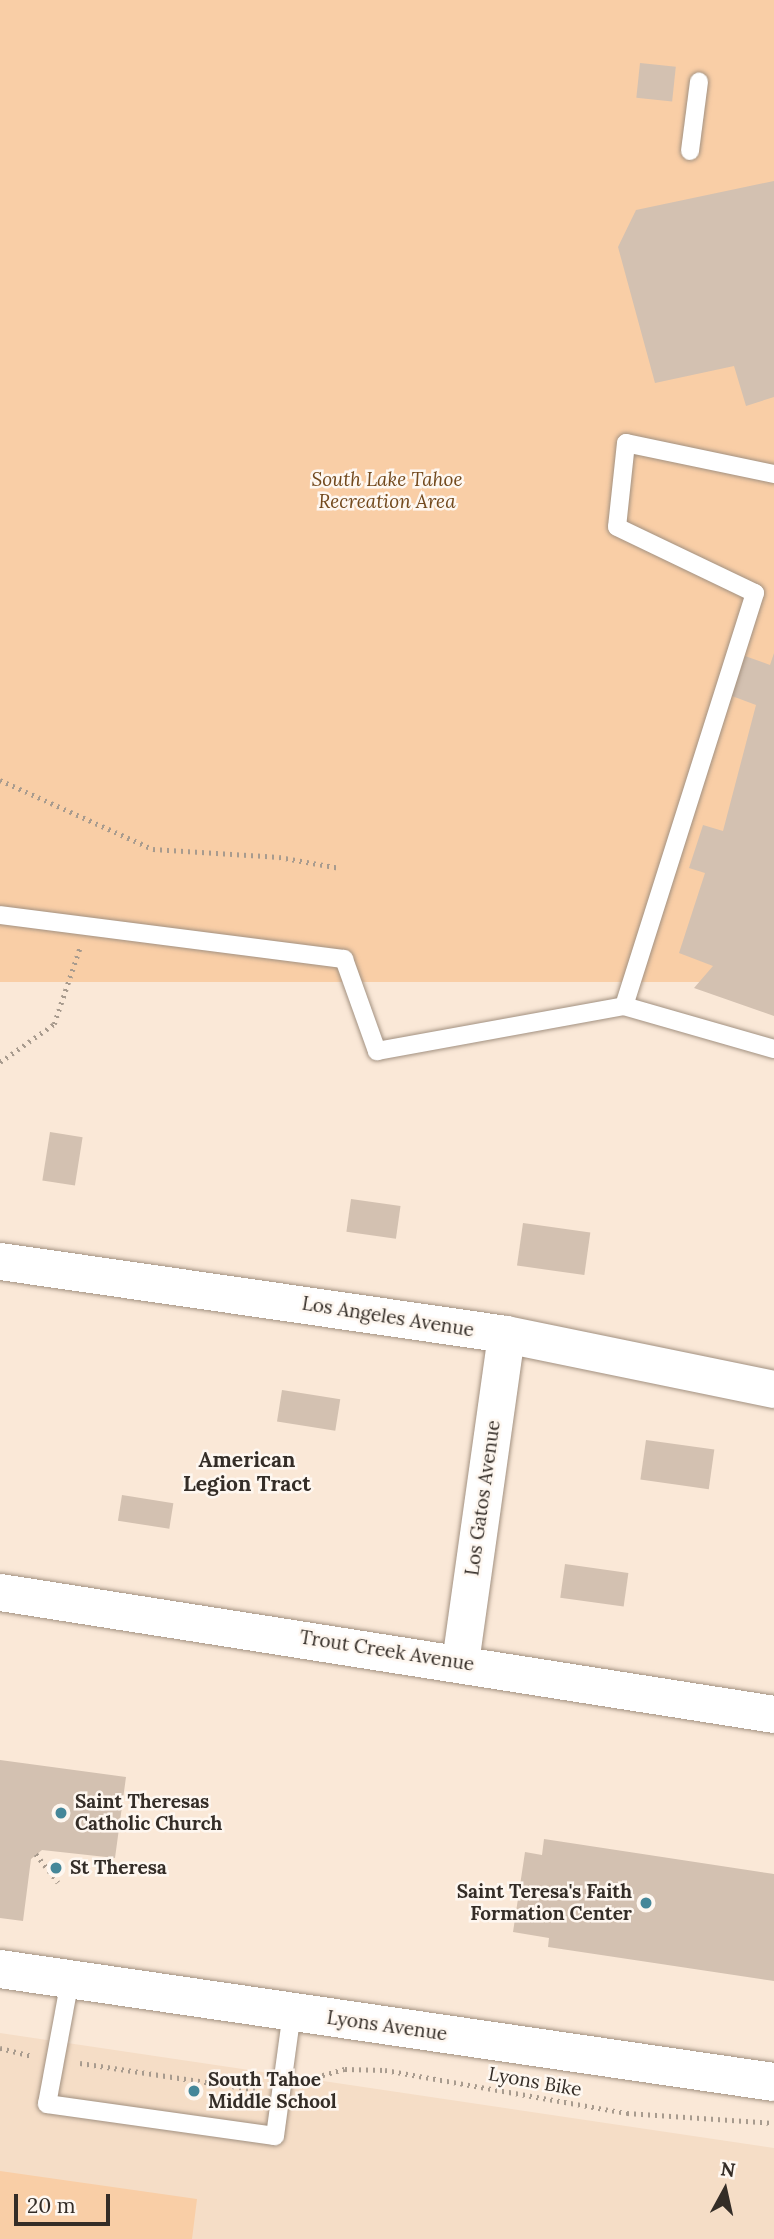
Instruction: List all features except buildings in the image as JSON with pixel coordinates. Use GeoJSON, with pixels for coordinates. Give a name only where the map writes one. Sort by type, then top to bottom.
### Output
{"type":"FeatureCollection","features":[{"type":"Feature","properties":{"kind":"street","name":"Los Angeles Avenue"},"geometry":{"type":"LineString","coordinates":[[0,1261],[506,1334],[774,1389]]}},
{"type":"Feature","properties":{"kind":"street","name":"Los Gatos Avenue"},"geometry":{"type":"LineString","coordinates":[[460,1662],[506,1334]]}},
{"type":"Feature","properties":{"kind":"street","name":"Trout Creek Avenue"},"geometry":{"type":"LineString","coordinates":[[0,1591],[774,1714]]}},
{"type":"Feature","properties":{"kind":"street","name":"Lyons Avenue"},"geometry":{"type":"LineString","coordinates":[[0,1969],[774,2082]]}},
{"type":"Feature","properties":{"kind":"lane"},"geometry":{"type":"LineString","coordinates":[[690,150],[699,82]]}},
{"type":"Feature","properties":{"kind":"lane"},"geometry":{"type":"LineString","coordinates":[[624,1006],[755,593],[617,527],[626,443],[774,474]]}},
{"type":"Feature","properties":{"kind":"lane"},"geometry":{"type":"LineString","coordinates":[[0,915],[344,959],[377,1051],[624,1006],[774,1049]]}},
{"type":"Feature","properties":{"kind":"lane"},"geometry":{"type":"LineString","coordinates":[[70,1980],[47,2104],[275,2136],[292,2012]]}},
{"type":"Feature","properties":{"kind":"path"},"geometry":{"type":"LineString","coordinates":[[0,780],[153,849],[279,857],[340,868]]}},
{"type":"Feature","properties":{"kind":"path"},"geometry":{"type":"LineString","coordinates":[[0,1062],[54,1024],[86,926]]}},
{"type":"Feature","properties":{"kind":"path"},"geometry":{"type":"LineString","coordinates":[[36,1854],[58,1882]]}},
{"type":"Feature","properties":{"kind":"path"},"geometry":{"type":"LineString","coordinates":[[0,2048],[35,2057]]}},
{"type":"Feature","properties":{"kind":"path"},"geometry":{"type":"LineString","coordinates":[[72,2062],[263,2090]]}},
{"type":"Feature","properties":{"kind":"path","name":"Lyons Bike"},"geometry":{"type":"LineString","coordinates":[[307,2080],[345,2069],[386,2070],[627,2113],[774,2123]]}},
{"type":"Feature","properties":{"kind":"shaded area","name":"South Tahoe Middle School"},"geometry":{"type":"Polygon","coordinates":[[[0,2033],[774,2148],[774,2239],[0,2239],[0,2033]]]}},
{"type":"Feature","properties":{"kind":"green space","name":"South Lake Tahoe Recreation Area"},"geometry":{"type":"Polygon","coordinates":[[[0,0],[774,0],[774,982],[0,982],[0,0]]]}},
{"type":"Feature","properties":{"kind":"green space"},"geometry":{"type":"Polygon","coordinates":[[[0,2171],[197,2199],[192,2239],[0,2239],[0,2171]]]}},
{"type":"Feature","properties":{"kind":"place","name":"Saint Theresas Catholic Church"},"geometry":{"type":"Point","coordinates":[61,1813]}},
{"type":"Feature","properties":{"kind":"place","name":"St Theresa"},"geometry":{"type":"Point","coordinates":[56,1868]}},
{"type":"Feature","properties":{"kind":"place","name":"Saint Teresa's Faith Formation Center"},"geometry":{"type":"Point","coordinates":[646,1903]}},
{"type":"Feature","properties":{"kind":"place","name":"South Tahoe Middle School"},"geometry":{"type":"Point","coordinates":[194,2091]}},
{"type":"Feature","properties":{"kind":"district","name":"American Legion Tract"},"geometry":{"type":"Point","coordinates":[247,1472]}}]}
